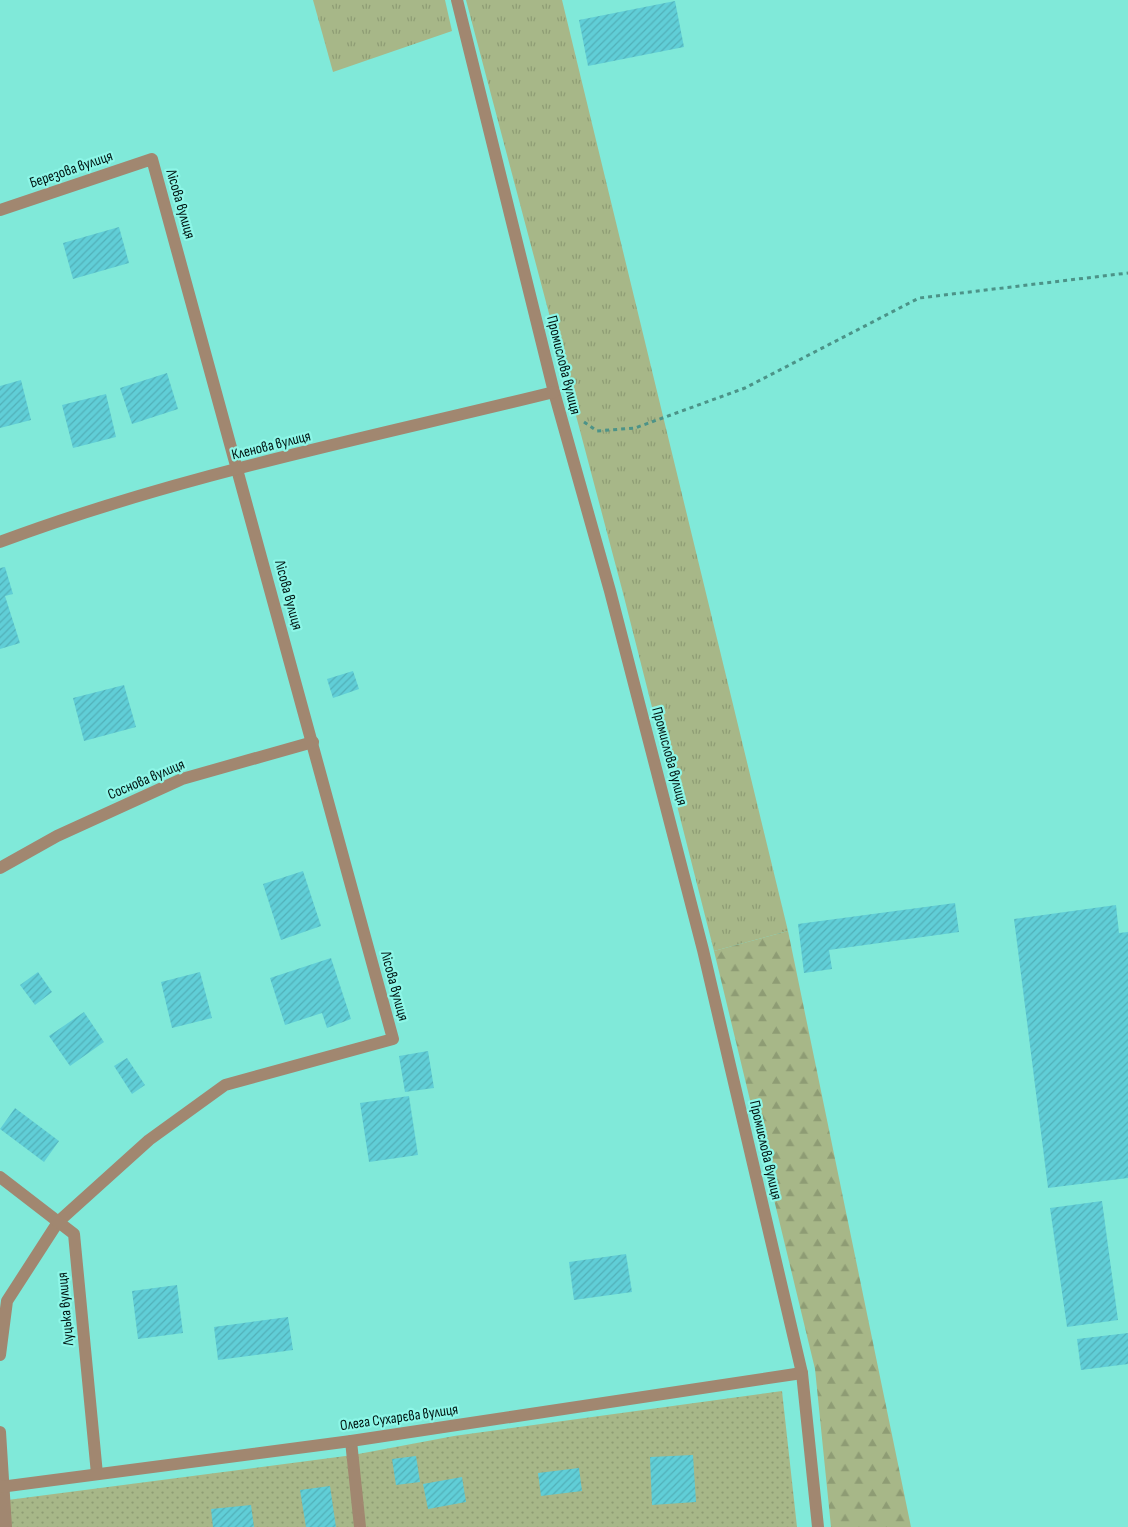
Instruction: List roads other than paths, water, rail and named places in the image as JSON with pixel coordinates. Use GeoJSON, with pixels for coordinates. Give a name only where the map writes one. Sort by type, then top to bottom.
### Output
{"type":"FeatureCollection","features":[{"type":"Feature","properties":{"kind":"street","name":"Промислова вулиця"},"geometry":{"type":"LineString","coordinates":[[457,0],[554,392],[610,591],[701,940],[802,1373],[818,1527]]}},
{"type":"Feature","properties":{"kind":"street","name":"Березова вулиця"},"geometry":{"type":"LineString","coordinates":[[0,210],[152,159]]}},
{"type":"Feature","properties":{"kind":"street","name":"Лісова вулиця"},"geometry":{"type":"LineString","coordinates":[[58,1222],[149,1140],[225,1085],[392,1039],[152,159]]}},
{"type":"Feature","properties":{"kind":"street","name":"Кленова вулиця"},"geometry":{"type":"LineString","coordinates":[[0,542],[70,516],[172,486],[554,392]]}},
{"type":"Feature","properties":{"kind":"street","name":"Соснова вулиця"},"geometry":{"type":"LineString","coordinates":[[0,868],[57,836],[182,780],[312,742]]}},
{"type":"Feature","properties":{"kind":"street","name":"Луцька вулиця"},"geometry":{"type":"LineString","coordinates":[[0,1177],[74,1234],[97,1474]]}},
{"type":"Feature","properties":{"kind":"street"},"geometry":{"type":"LineString","coordinates":[[0,1355],[7,1301],[58,1222]]}},
{"type":"Feature","properties":{"kind":"street","name":"Олега Сухарєва вулиця"},"geometry":{"type":"LineString","coordinates":[[1,1487],[351,1441],[802,1373]]}},
{"type":"Feature","properties":{"kind":"street"},"geometry":{"type":"LineString","coordinates":[[0,1432],[1,1487],[6,1527]]}},
{"type":"Feature","properties":{"kind":"street"},"geometry":{"type":"LineString","coordinates":[[351,1441],[360,1527]]}}]}
